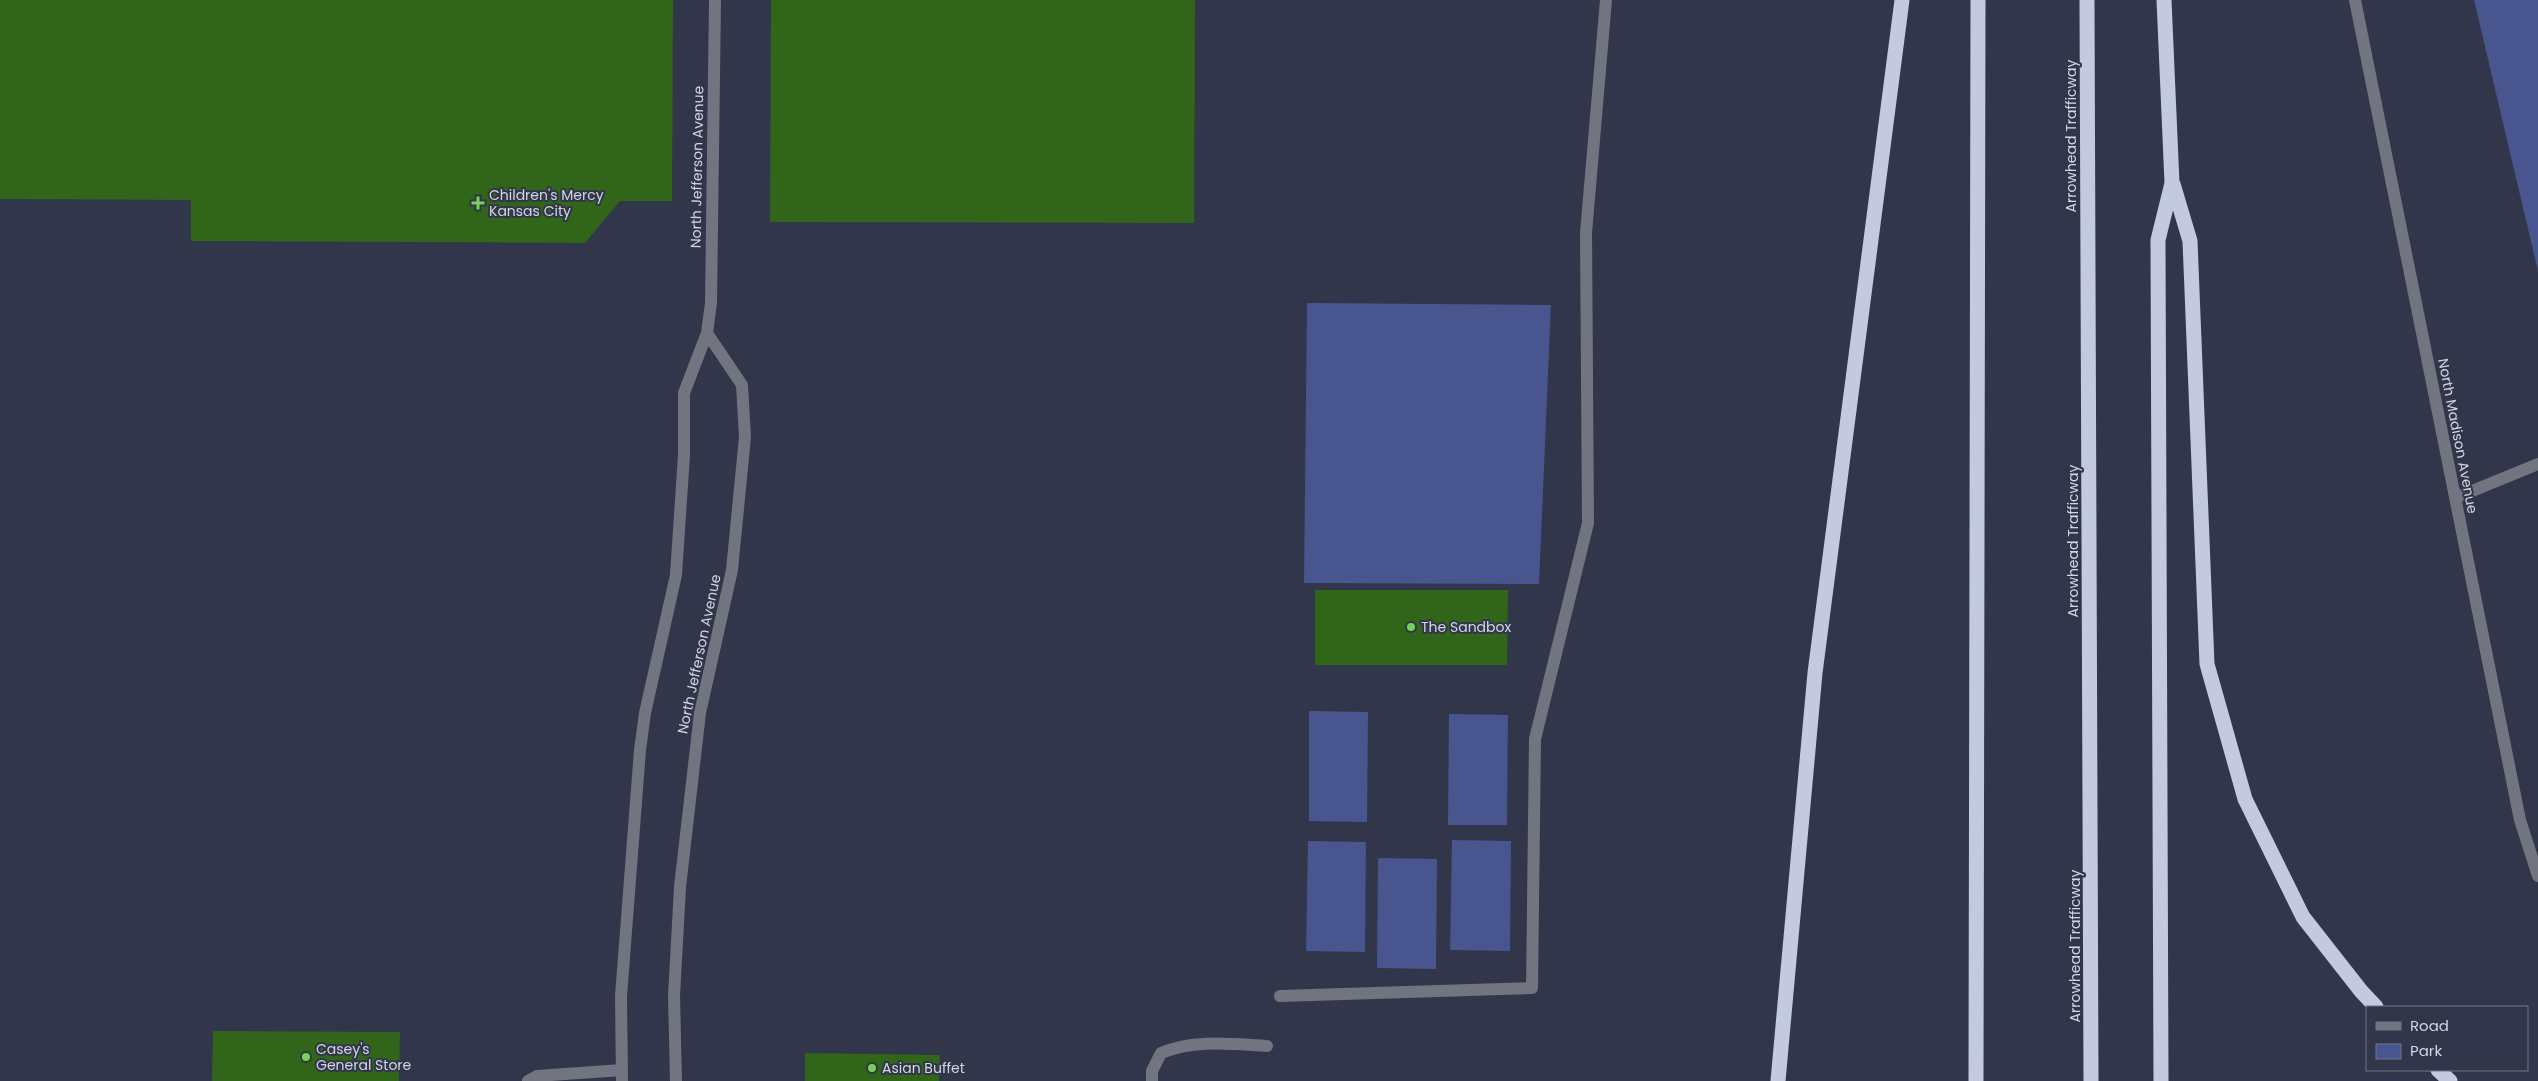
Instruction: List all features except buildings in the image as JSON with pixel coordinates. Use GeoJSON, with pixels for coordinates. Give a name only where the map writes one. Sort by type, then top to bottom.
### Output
{"type":"FeatureCollection","features":[{"type":"Feature","properties":{"kind":"highway"},"geometry":{"type":"LineString","coordinates":[[1778,1081],[1815,673],[1902,0]]}},
{"type":"Feature","properties":{"kind":"highway"},"geometry":{"type":"LineString","coordinates":[[1976,1081],[1978,0]]}},
{"type":"Feature","properties":{"kind":"highway","name":"Arrowhead Trafficway"},"geometry":{"type":"LineString","coordinates":[[2087,0],[2091,1081]]}},
{"type":"Feature","properties":{"kind":"highway"},"geometry":{"type":"LineString","coordinates":[[2164,0],[2172,183],[2190,242],[2207,664],[2244,799],[2303,917],[2361,992],[2375,1006]]}},
{"type":"Feature","properties":{"kind":"highway"},"geometry":{"type":"LineString","coordinates":[[2160,1081],[2158,240],[2172,183]]}},
{"type":"Feature","properties":{"kind":"highway"},"geometry":{"type":"LineString","coordinates":[[2439,1071],[2450,1081]]}},
{"type":"Feature","properties":{"kind":"street","name":"North Jefferson Avenue"},"geometry":{"type":"LineString","coordinates":[[622,1075],[621,996],[640,750],[645,713],[676,575],[684,455],[684,393],[707,333],[711,303],[714,0]]}},
{"type":"Feature","properties":{"kind":"street"},"geometry":{"type":"LineString","coordinates":[[1280,996],[1532,988],[1535,739],[1588,523],[1586,233],[1606,0]]}},
{"type":"Feature","properties":{"kind":"street","name":"North Madison Avenue"},"geometry":{"type":"LineString","coordinates":[[2355,0],[2520,820],[2538,876]]}},
{"type":"Feature","properties":{"kind":"street","name":"North Jefferson Avenue"},"geometry":{"type":"LineString","coordinates":[[676,1081],[674,996],[681,878],[700,713],[732,570],[745,437],[742,385],[707,333]]}},
{"type":"Feature","properties":{"kind":"street"},"geometry":{"type":"LineString","coordinates":[[2455,498],[2538,464]]}},
{"type":"Feature","properties":{"kind":"street"},"geometry":{"type":"LineString","coordinates":[[1152,1081],[1152,1071],[1161,1053],[1179,1046],[1213,1043],[1267,1046]]}},
{"type":"Feature","properties":{"kind":"street"},"geometry":{"type":"LineString","coordinates":[[528,1081],[537,1076],[622,1075]]}},
{"type":"Feature","properties":{"kind":"green space"},"geometry":{"type":"Polygon","coordinates":[[[2474,0],[2538,0],[2538,271],[2474,0]]]}},
{"type":"Feature","properties":{"kind":"green space"},"geometry":{"type":"Polygon","coordinates":[[[1307,303],[1551,305],[1539,584],[1304,583],[1307,303]]]}},
{"type":"Feature","properties":{"kind":"green space"},"geometry":{"type":"Polygon","coordinates":[[[1309,711],[1368,712],[1367,822],[1309,821],[1309,711]]]}},
{"type":"Feature","properties":{"kind":"green space"},"geometry":{"type":"Polygon","coordinates":[[[1449,714],[1508,715],[1507,825],[1448,825],[1449,714]]]}},
{"type":"Feature","properties":{"kind":"green space"},"geometry":{"type":"Polygon","coordinates":[[[1452,840],[1511,841],[1510,951],[1450,950],[1452,840]]]}},
{"type":"Feature","properties":{"kind":"green space"},"geometry":{"type":"Polygon","coordinates":[[[1308,841],[1366,842],[1365,952],[1306,951],[1308,841]]]}},
{"type":"Feature","properties":{"kind":"green space"},"geometry":{"type":"Polygon","coordinates":[[[1378,858],[1437,859],[1436,969],[1377,968],[1378,858]]]}},
{"type":"Feature","properties":{"kind":"place","name":"Children's Mercy Kansas City"},"geometry":{"type":"Point","coordinates":[478,203]}},
{"type":"Feature","properties":{"kind":"place","name":"The Sandbox"},"geometry":{"type":"Point","coordinates":[1411,627]}},
{"type":"Feature","properties":{"kind":"place","name":"Casey's General Store"},"geometry":{"type":"Point","coordinates":[306,1057]}},
{"type":"Feature","properties":{"kind":"place","name":"Asian Buffet"},"geometry":{"type":"Point","coordinates":[872,1068]}}]}
